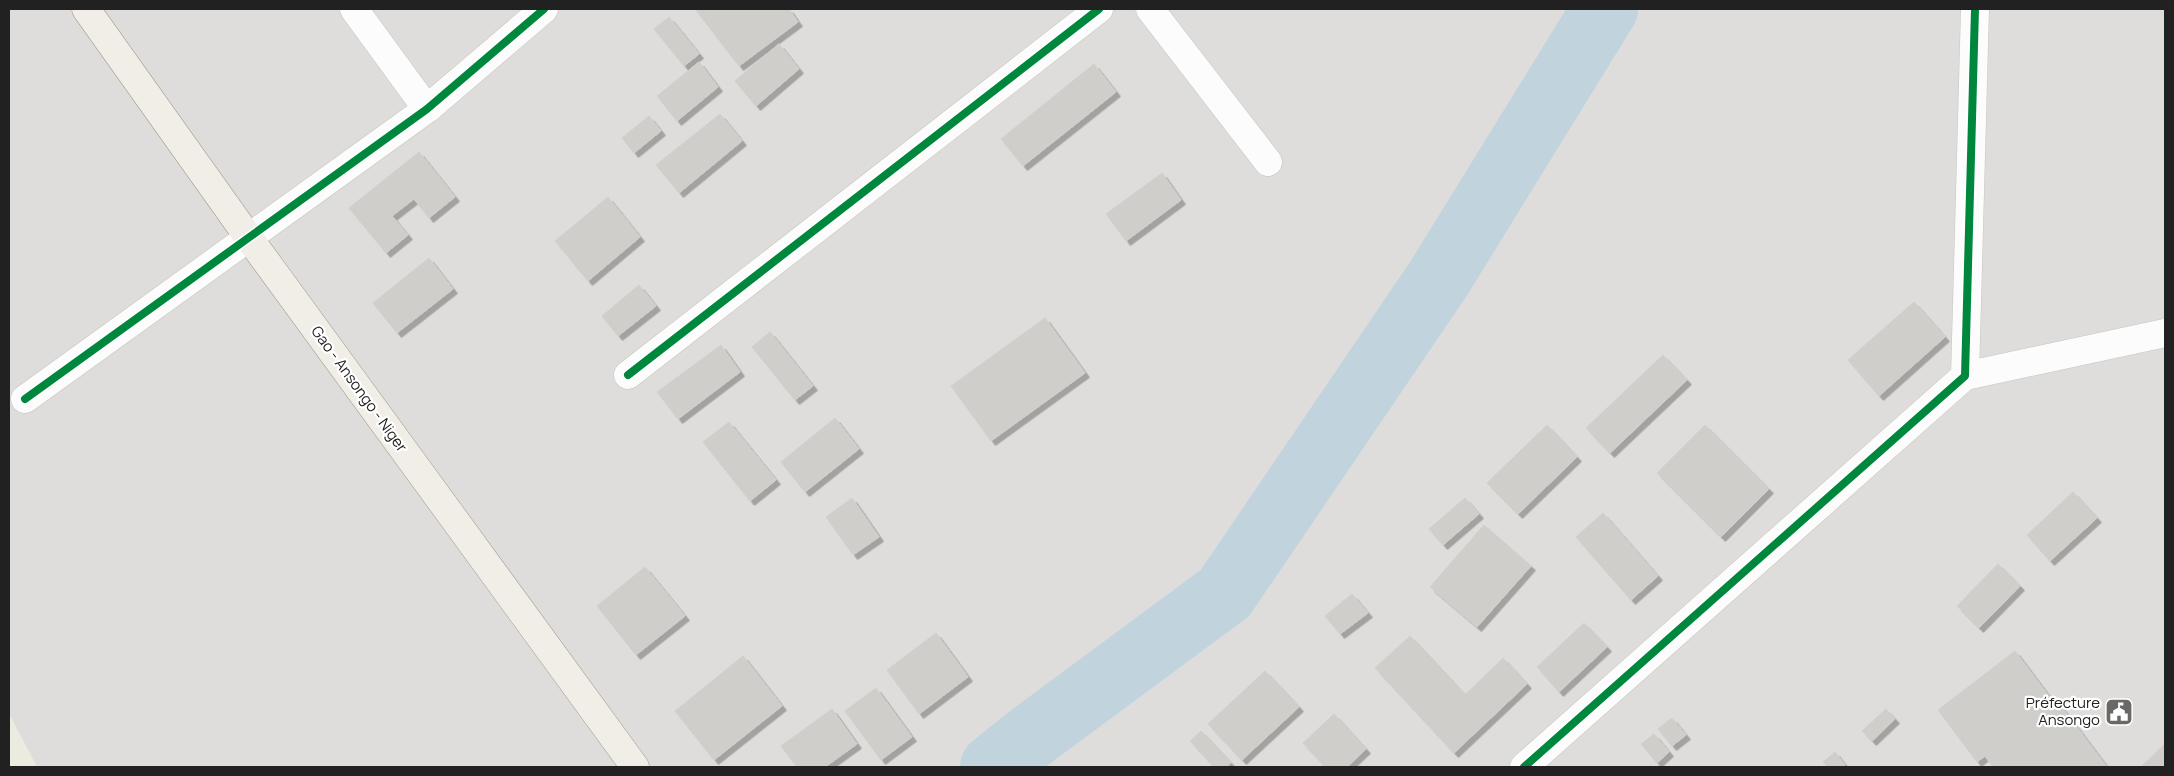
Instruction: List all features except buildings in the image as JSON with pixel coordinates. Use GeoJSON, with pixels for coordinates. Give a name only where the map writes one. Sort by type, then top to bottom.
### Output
{"type":"FeatureCollection","features":[{"type":"Feature","properties":{"kind":"main road","name":"Gao - Ansongo - Niger"},"geometry":{"type":"LineString","coordinates":[[86,9],[249,238],[635,767]]}},
{"type":"Feature","properties":{"kind":"street"},"geometry":{"type":"LineString","coordinates":[[354,9],[427,109]]}},
{"type":"Feature","properties":{"kind":"street"},"geometry":{"type":"LineString","coordinates":[[25,399],[427,109],[544,9]]}},
{"type":"Feature","properties":{"kind":"street"},"geometry":{"type":"LineString","coordinates":[[628,376],[1099,9]]}},
{"type":"Feature","properties":{"kind":"street"},"geometry":{"type":"LineString","coordinates":[[1150,9],[1268,162]]}},
{"type":"Feature","properties":{"kind":"street"},"geometry":{"type":"LineString","coordinates":[[1965,376],[1975,9]]}},
{"type":"Feature","properties":{"kind":"street"},"geometry":{"type":"LineString","coordinates":[[1524,767],[1965,376],[2165,333]]}},
{"type":"Feature","properties":{"kind":"shaded area"},"geometry":{"type":"Polygon","coordinates":[[[9,9],[2165,9],[2165,767],[37,767],[9,714],[9,9]]]}},
{"type":"Feature","properties":{"kind":"shaded area"},"geometry":{"type":"Polygon","coordinates":[[[9,714],[37,767],[9,767],[9,714]]]}},
{"type":"Feature","properties":{"kind":"waterway"},"geometry":{"type":"LineString","coordinates":[[993,767],[1029,738],[1225,593],[1439,278],[1605,9]]}},
{"type":"Feature","properties":{"kind":"cycle path"},"geometry":{"type":"LineString","coordinates":[[25,399],[427,109],[544,9]]}},
{"type":"Feature","properties":{"kind":"cycle path"},"geometry":{"type":"LineString","coordinates":[[628,375],[1099,9]]}},
{"type":"Feature","properties":{"kind":"cycle path"},"geometry":{"type":"LineString","coordinates":[[1524,767],[1965,376],[1975,9]]}},
{"type":"Feature","properties":{"kind":"place","name":"Préfecture Ansongo"},"geometry":{"type":"Point","coordinates":[2119,712]}}]}
